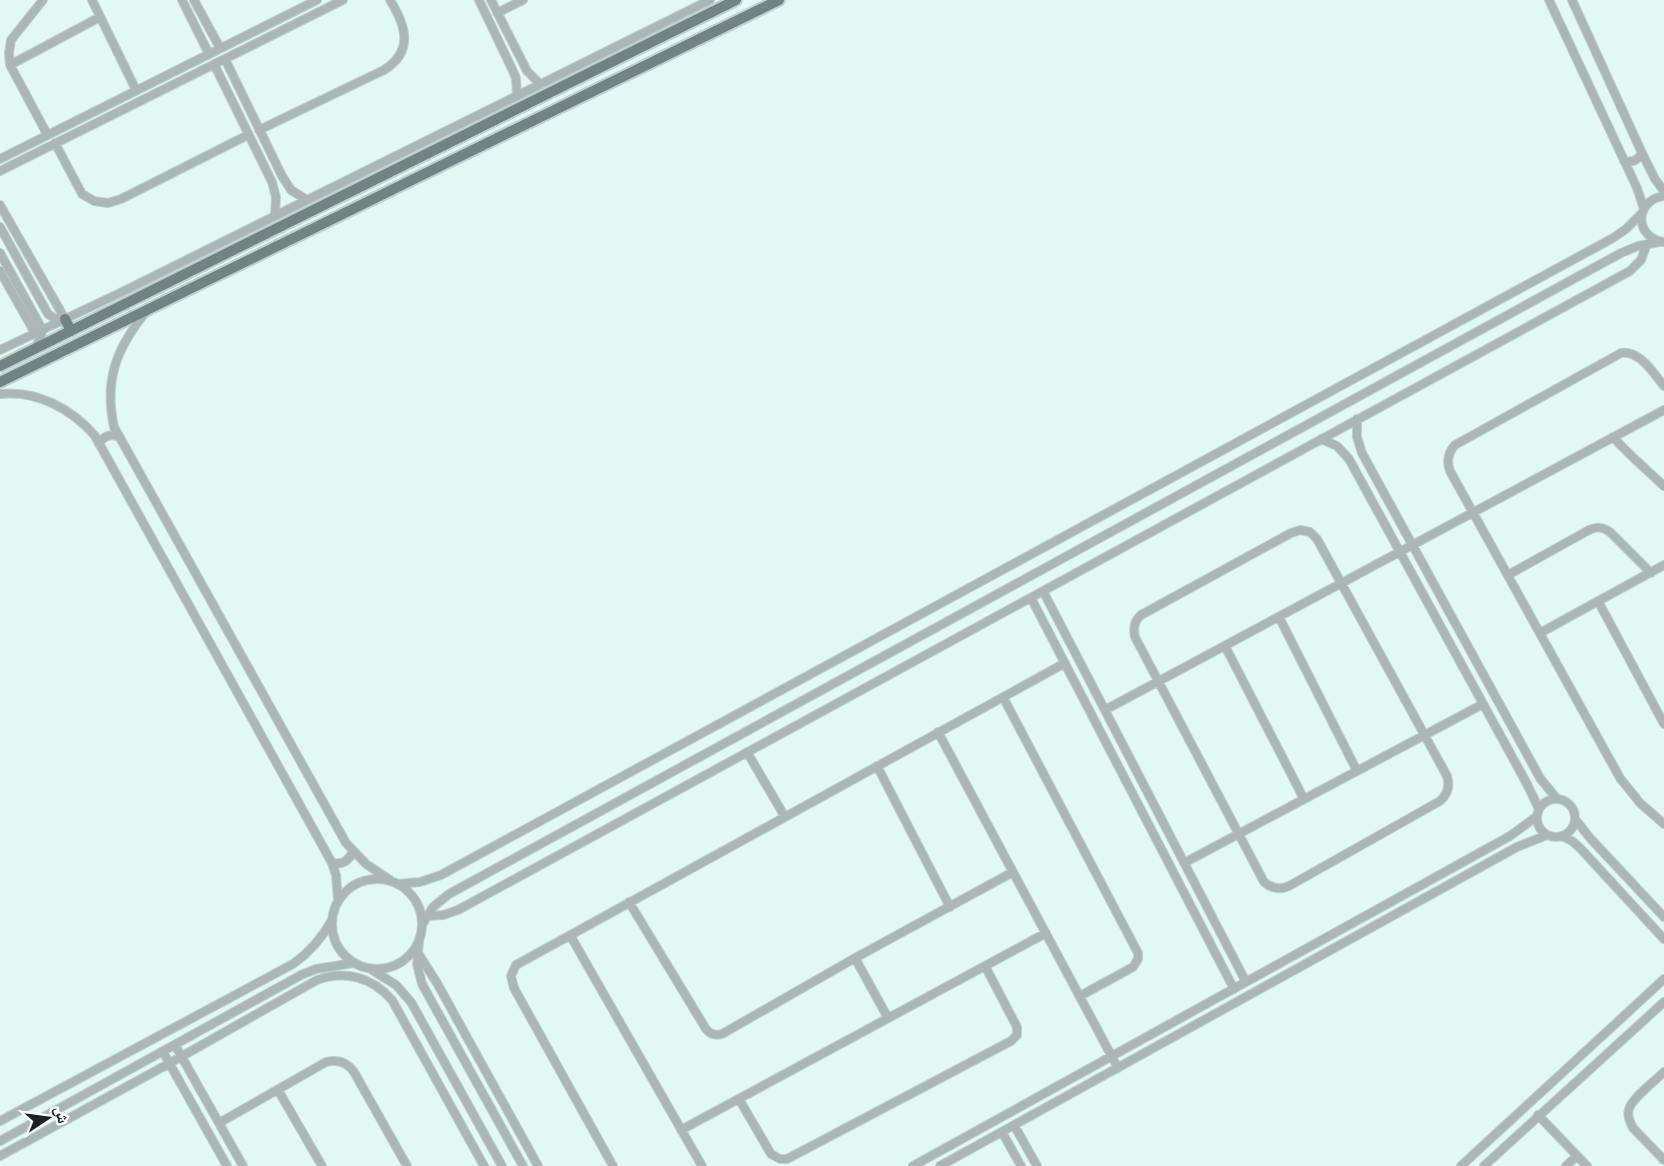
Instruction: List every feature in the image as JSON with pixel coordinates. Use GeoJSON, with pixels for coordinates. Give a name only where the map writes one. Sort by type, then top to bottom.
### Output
{"type":"FeatureCollection","features":[{"type":"Feature","properties":{"kind":"main road"},"geometry":{"type":"LineString","coordinates":[[0,366],[736,0]]}},
{"type":"Feature","properties":{"kind":"main road"},"geometry":{"type":"LineString","coordinates":[[0,382],[778,0]]}},
{"type":"Feature","properties":{"kind":"main road"},"geometry":{"type":"LineString","coordinates":[[65,319],[71,331]]}},
{"type":"Feature","properties":{"kind":"street"},"geometry":{"type":"LineString","coordinates":[[43,0],[11,40],[9,53],[10,65],[48,134]]}},
{"type":"Feature","properties":{"kind":"street"},"geometry":{"type":"LineString","coordinates":[[92,0],[136,90]]}},
{"type":"Feature","properties":{"kind":"street"},"geometry":{"type":"LineString","coordinates":[[97,0],[99,14]]}},
{"type":"Feature","properties":{"kind":"street"},"geometry":{"type":"LineString","coordinates":[[182,0],[209,54]]}},
{"type":"Feature","properties":{"kind":"street"},"geometry":{"type":"LineString","coordinates":[[195,0],[220,48]]}},
{"type":"Feature","properties":{"kind":"street"},"geometry":{"type":"LineString","coordinates":[[0,159],[317,0]]}},
{"type":"Feature","properties":{"kind":"street"},"geometry":{"type":"LineString","coordinates":[[0,171],[343,0]]}},
{"type":"Feature","properties":{"kind":"street"},"geometry":{"type":"LineString","coordinates":[[259,130],[393,64],[400,56],[404,46],[404,35],[399,14],[390,0]]}},
{"type":"Feature","properties":{"kind":"street"},"geometry":{"type":"LineString","coordinates":[[479,0],[516,78],[517,96]]}},
{"type":"Feature","properties":{"kind":"street"},"geometry":{"type":"LineString","coordinates":[[491,0],[527,71],[540,84]]}},
{"type":"Feature","properties":{"kind":"street"},"geometry":{"type":"LineString","coordinates":[[497,13],[523,0]]}},
{"type":"Feature","properties":{"kind":"street"},"geometry":{"type":"LineString","coordinates":[[0,350],[710,0]]}},
{"type":"Feature","properties":{"kind":"street"},"geometry":{"type":"LineString","coordinates":[[1549,0],[1637,188],[1643,211],[1642,225],[1653,239],[1661,242]]}},
{"type":"Feature","properties":{"kind":"street"},"geometry":{"type":"LineString","coordinates":[[1572,0],[1642,153],[1664,191]]}},
{"type":"Feature","properties":{"kind":"street"},"geometry":{"type":"LineString","coordinates":[[10,65],[99,14]]}},
{"type":"Feature","properties":{"kind":"street"},"geometry":{"type":"LineString","coordinates":[[225,59],[282,176],[291,190],[307,200]]}},
{"type":"Feature","properties":{"kind":"street"},"geometry":{"type":"LineString","coordinates":[[214,64],[272,182],[276,197],[275,215]]}},
{"type":"Feature","properties":{"kind":"street"},"geometry":{"type":"LineString","coordinates":[[55,143],[82,194],[94,201],[108,203],[121,199],[248,135]]}},
{"type":"Feature","properties":{"kind":"street"},"geometry":{"type":"LineString","coordinates":[[1624,161],[1633,161],[1642,153]]}},
{"type":"Feature","properties":{"kind":"street"},"geometry":{"type":"LineString","coordinates":[[272,182],[282,176]]}},
{"type":"Feature","properties":{"kind":"street"},"geometry":{"type":"LineString","coordinates":[[338,900],[350,887],[365,880],[420,882],[441,875],[1613,238],[1626,229],[1653,199],[1664,196]]}},
{"type":"Feature","properties":{"kind":"street"},"geometry":{"type":"LineString","coordinates":[[0,205],[65,319]]}},
{"type":"Feature","properties":{"kind":"street"},"geometry":{"type":"LineString","coordinates":[[0,227],[48,314],[58,319],[65,319]]}},
{"type":"Feature","properties":{"kind":"street"},"geometry":{"type":"LineString","coordinates":[[523,1166],[422,984],[417,964],[422,925],[441,900],[1621,253],[1661,242]]}},
{"type":"Feature","properties":{"kind":"street"},"geometry":{"type":"LineString","coordinates":[[427,916],[443,915],[458,910],[1629,271],[1641,260],[1647,244]]}},
{"type":"Feature","properties":{"kind":"street"},"geometry":{"type":"LineString","coordinates":[[0,253],[25,297],[38,331]]}},
{"type":"Feature","properties":{"kind":"street"},"geometry":{"type":"LineString","coordinates":[[0,271],[41,336],[36,348]]}},
{"type":"Feature","properties":{"kind":"street"},"geometry":{"type":"LineString","coordinates":[[25,297],[30,298],[36,292]]}},
{"type":"Feature","properties":{"kind":"street"},"geometry":{"type":"LineString","coordinates":[[149,308],[128,336],[118,355],[112,375],[110,406],[114,427],[346,843],[366,864],[411,894],[419,908],[422,925]]}},
{"type":"Feature","properties":{"kind":"street"},"geometry":{"type":"LineString","coordinates":[[1664,386],[1636,355],[1621,353],[1455,445],[1449,453],[1448,466],[1620,778],[1640,803],[1664,824]]}},
{"type":"Feature","properties":{"kind":"street"},"geometry":{"type":"LineString","coordinates":[[0,394],[26,395],[55,404],[81,421],[95,436],[332,863],[338,887],[338,900],[332,920],[316,945],[293,964],[0,1121]]}},
{"type":"Feature","properties":{"kind":"street"},"geometry":{"type":"LineString","coordinates":[[1105,710],[1664,410]]}},
{"type":"Feature","properties":{"kind":"street"},"geometry":{"type":"LineString","coordinates":[[1358,419],[1357,437],[1362,453],[1540,778],[1557,799]]}},
{"type":"Feature","properties":{"kind":"street"},"geometry":{"type":"LineString","coordinates":[[99,444],[108,436],[119,437]]}},
{"type":"Feature","properties":{"kind":"street"},"geometry":{"type":"LineString","coordinates":[[1613,437],[1628,454],[1664,486]]}},
{"type":"Feature","properties":{"kind":"street"},"geometry":{"type":"LineString","coordinates":[[1321,440],[1337,446],[1349,459],[1527,784],[1538,813],[1540,830],[1547,835],[1562,836],[1571,829],[1575,819]]}},
{"type":"Feature","properties":{"kind":"street"},"geometry":{"type":"LineString","coordinates":[[1508,575],[1596,528],[1604,528],[1610,532],[1651,573]]}},
{"type":"Feature","properties":{"kind":"street"},"geometry":{"type":"LineString","coordinates":[[1305,530],[1317,539],[1424,735],[1448,781],[1448,790],[1443,798],[1289,886],[1276,888],[1264,882],[1159,681],[1135,637],[1134,625],[1138,618],[1295,531],[1305,530]]}},
{"type":"Feature","properties":{"kind":"street"},"geometry":{"type":"LineString","coordinates":[[1540,633],[1664,565]]}},
{"type":"Feature","properties":{"kind":"street"},"geometry":{"type":"LineString","coordinates":[[1043,591],[1246,982]]}},
{"type":"Feature","properties":{"kind":"street"},"geometry":{"type":"LineString","coordinates":[[1031,598],[1234,989]]}},
{"type":"Feature","properties":{"kind":"street"},"geometry":{"type":"LineString","coordinates":[[1598,601],[1664,724]]}},
{"type":"Feature","properties":{"kind":"street"},"geometry":{"type":"LineString","coordinates":[[1279,617],[1357,771]]}},
{"type":"Feature","properties":{"kind":"street"},"geometry":{"type":"LineString","coordinates":[[1225,646],[1304,799]]}},
{"type":"Feature","properties":{"kind":"street"},"geometry":{"type":"LineString","coordinates":[[613,1166],[514,988],[511,980],[516,965],[1065,663]]}},
{"type":"Feature","properties":{"kind":"street"},"geometry":{"type":"LineString","coordinates":[[1003,697],[1138,953],[1138,959],[1133,967],[1080,996]]}},
{"type":"Feature","properties":{"kind":"street"},"geometry":{"type":"LineString","coordinates":[[1184,863],[1483,704]]}},
{"type":"Feature","properties":{"kind":"street"},"geometry":{"type":"LineString","coordinates":[[938,732],[1118,1068]]}},
{"type":"Feature","properties":{"kind":"street"},"geometry":{"type":"LineString","coordinates":[[747,752],[785,817]]}},
{"type":"Feature","properties":{"kind":"street"},"geometry":{"type":"LineString","coordinates":[[877,766],[950,907]]}},
{"type":"Feature","properties":{"kind":"street"},"geometry":{"type":"LineString","coordinates":[[913,1166],[1510,836],[1538,813],[1544,803],[1557,799],[1565,801],[1590,838],[1664,917]]}},
{"type":"Feature","properties":{"kind":"street"},"geometry":{"type":"LineString","coordinates":[[940,1166],[1517,847],[1547,835]]}},
{"type":"Feature","properties":{"kind":"street"},"geometry":{"type":"LineString","coordinates":[[1562,836],[1580,848],[1664,939]]}},
{"type":"Feature","properties":{"kind":"street"},"geometry":{"type":"LineString","coordinates":[[332,863],[339,864],[346,861],[352,851]]}},
{"type":"Feature","properties":{"kind":"street"},"geometry":{"type":"LineString","coordinates":[[629,902],[706,1029],[713,1034],[722,1034],[1013,872]]}},
{"type":"Feature","properties":{"kind":"street"},"geometry":{"type":"LineString","coordinates":[[1650,902],[1664,909]]}},
{"type":"Feature","properties":{"kind":"street"},"geometry":{"type":"LineString","coordinates":[[332,920],[332,930],[339,949],[354,963]]}},
{"type":"Feature","properties":{"kind":"street"},"geometry":{"type":"LineString","coordinates":[[681,1130],[1046,933]]}},
{"type":"Feature","properties":{"kind":"street"},"geometry":{"type":"LineString","coordinates":[[570,935],[702,1166]]}},
{"type":"Feature","properties":{"kind":"street"},"geometry":{"type":"LineString","coordinates":[[368,968],[386,968],[402,961],[419,940]]}},
{"type":"Feature","properties":{"kind":"street"},"geometry":{"type":"LineString","coordinates":[[418,953],[437,983],[538,1166]]}},
{"type":"Feature","properties":{"kind":"street"},"geometry":{"type":"LineString","coordinates":[[855,958],[888,1018]]}},
{"type":"Feature","properties":{"kind":"street"},"geometry":{"type":"LineString","coordinates":[[0,1141],[301,975],[316,969],[354,963],[388,978],[411,1002],[502,1166]]}},
{"type":"Feature","properties":{"kind":"street"},"geometry":{"type":"LineString","coordinates":[[739,1099],[771,1154],[780,1159],[787,1159],[1011,1041],[1017,1035],[1017,1027],[985,966]]}},
{"type":"Feature","properties":{"kind":"street"},"geometry":{"type":"LineString","coordinates":[[0,1156],[170,1064],[316,980],[339,975],[362,978],[376,985],[392,1000],[484,1166]]}},
{"type":"Feature","properties":{"kind":"street"},"geometry":{"type":"LineString","coordinates":[[1461,1166],[1664,979]]}},
{"type":"Feature","properties":{"kind":"street"},"geometry":{"type":"LineString","coordinates":[[1484,1166],[1664,1002]]}},
{"type":"Feature","properties":{"kind":"street"},"geometry":{"type":"LineString","coordinates":[[176,1045],[243,1166]]}},
{"type":"Feature","properties":{"kind":"street"},"geometry":{"type":"LineString","coordinates":[[163,1052],[227,1166]]}},
{"type":"Feature","properties":{"kind":"street"},"geometry":{"type":"LineString","coordinates":[[219,1123],[326,1062],[342,1061],[354,1072],[406,1166]]}},
{"type":"Feature","properties":{"kind":"street"},"geometry":{"type":"LineString","coordinates":[[1658,1166],[1664,1160],[1633,1128],[1628,1112],[1632,1102],[1664,1072]]}},
{"type":"Feature","properties":{"kind":"street"},"geometry":{"type":"LineString","coordinates":[[278,1090],[322,1166]]}},
{"type":"Feature","properties":{"kind":"street"},"geometry":{"type":"LineString","coordinates":[[1538,1115],[1587,1166]]}},
{"type":"Feature","properties":{"kind":"street"},"geometry":{"type":"LineString","coordinates":[[1014,1125],[1037,1166]]}},
{"type":"Feature","properties":{"kind":"street"},"geometry":{"type":"LineString","coordinates":[[1002,1132],[1021,1166]]}},
{"type":"Feature","properties":{"kind":"street"},"geometry":{"type":"LineString","coordinates":[[1566,1166],[1577,1156]]}}]}
